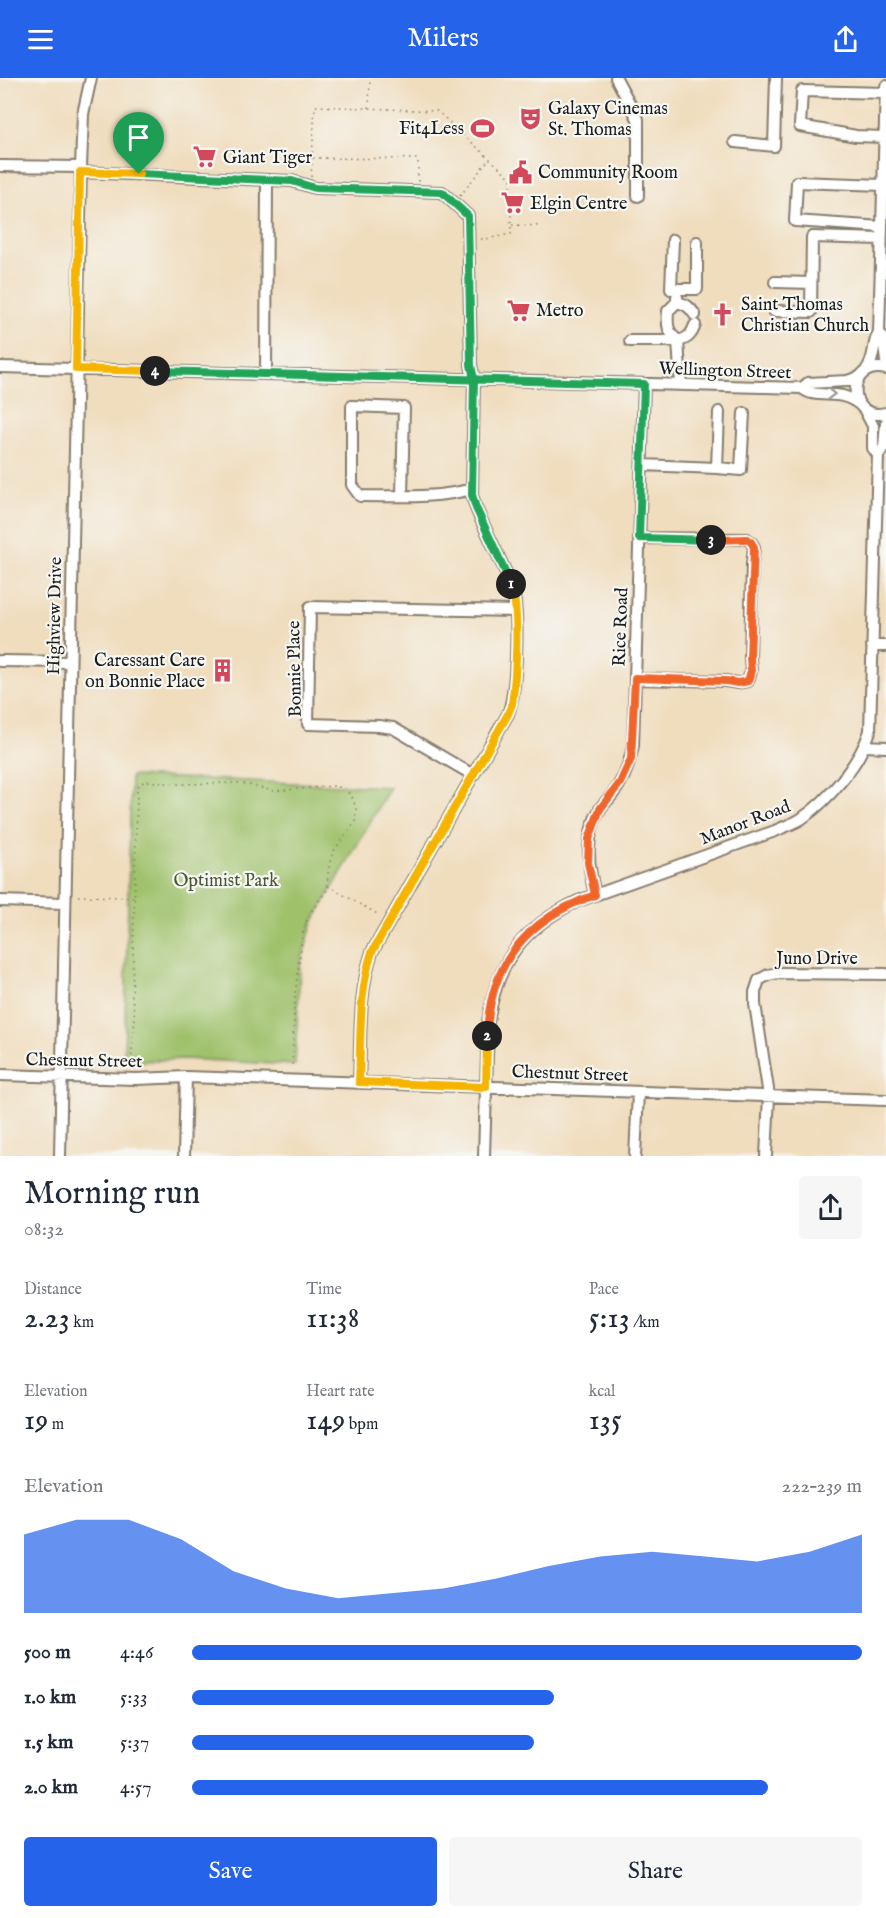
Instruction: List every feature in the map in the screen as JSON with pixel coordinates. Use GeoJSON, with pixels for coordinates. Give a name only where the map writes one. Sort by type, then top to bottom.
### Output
{"type":"FeatureCollection","features":[{"type":"Feature","properties":{"kind":"street","name":"Highview Drive"},"geometry":{"type":"LineString","coordinates":[[60,1156],[80,170],[83,114],[91,78]]}},
{"type":"Feature","properties":{"kind":"street"},"geometry":{"type":"LineString","coordinates":[[616,78],[638,119],[638,196]]}},
{"type":"Feature","properties":{"kind":"street"},"geometry":{"type":"LineString","coordinates":[[735,142],[774,146],[776,78]]}},
{"type":"Feature","properties":{"kind":"street"},"geometry":{"type":"LineString","coordinates":[[878,455],[873,448],[873,426],[855,390],[874,356],[879,332],[886,86]]}},
{"type":"Feature","properties":{"kind":"street"},"geometry":{"type":"LineString","coordinates":[[884,137],[856,136],[800,126],[801,91],[886,93]]}},
{"type":"Feature","properties":{"kind":"street"},"geometry":{"type":"LineString","coordinates":[[0,166],[292,181],[310,186],[442,192],[468,216],[471,365],[474,379],[472,489],[476,508],[512,586],[515,611],[512,704],[372,952],[363,991],[359,1082]]}},
{"type":"Feature","properties":{"kind":"street"},"geometry":{"type":"LineString","coordinates":[[266,374],[267,180]]}},
{"type":"Feature","properties":{"kind":"street"},"geometry":{"type":"LineString","coordinates":[[882,227],[795,221],[797,182],[883,185]]}},
{"type":"Feature","properties":{"kind":"street"},"geometry":{"type":"LineString","coordinates":[[774,311],[811,312],[812,237],[881,239]]}},
{"type":"Feature","properties":{"kind":"street"},"geometry":{"type":"LineString","coordinates":[[673,240],[672,289],[697,289],[697,242]]}},
{"type":"Feature","properties":{"kind":"street"},"geometry":{"type":"LineString","coordinates":[[775,282],[812,283]]}},
{"type":"Feature","properties":{"kind":"street"},"geometry":{"type":"LineString","coordinates":[[677,289],[676,303],[668,311],[667,327],[670,334],[678,341],[681,385]]}},
{"type":"Feature","properties":{"kind":"street"},"geometry":{"type":"LineString","coordinates":[[630,341],[678,341],[689,337],[695,320],[690,307],[676,303]]}},
{"type":"Feature","properties":{"kind":"street"},"geometry":{"type":"LineString","coordinates":[[879,332],[883,338],[886,361]]}},
{"type":"Feature","properties":{"kind":"street","name":"Wellington Street"},"geometry":{"type":"LineString","coordinates":[[0,368],[802,388],[808,393],[842,394],[877,414],[886,413]]}},
{"type":"Feature","properties":{"kind":"street","name":"Wellington Street"},"geometry":{"type":"LineString","coordinates":[[802,388],[808,383],[842,382],[878,368],[886,369]]}},
{"type":"Feature","properties":{"kind":"street","name":"Rice Road"},"geometry":{"type":"LineString","coordinates":[[595,895],[588,863],[589,839],[600,809],[620,783],[631,759],[644,384]]}},
{"type":"Feature","properties":{"kind":"street"},"geometry":{"type":"LineString","coordinates":[[402,496],[404,408],[352,406],[352,485],[360,495],[402,496],[430,496],[472,489]]}},
{"type":"Feature","properties":{"kind":"street"},"geometry":{"type":"LineString","coordinates":[[717,468],[719,412]]}},
{"type":"Feature","properties":{"kind":"street"},"geometry":{"type":"LineString","coordinates":[[642,465],[741,470],[744,413]]}},
{"type":"Feature","properties":{"kind":"street","name":"Manor Road"},"geometry":{"type":"LineString","coordinates":[[484,1156],[488,1022],[495,984],[503,967],[524,938],[549,916],[578,901],[775,831],[799,820],[818,805],[839,782],[856,762],[865,746],[870,730],[878,455],[884,447],[886,423]]}},
{"type":"Feature","properties":{"kind":"street"},"geometry":{"type":"LineString","coordinates":[[635,678],[738,683],[748,681],[751,671],[754,553],[751,542],[747,539],[639,538]]}},
{"type":"Feature","properties":{"kind":"street","name":"Bonnie Place"},"geometry":{"type":"LineString","coordinates":[[473,775],[393,728],[308,724],[310,608],[515,611]]}},
{"type":"Feature","properties":{"kind":"street"},"geometry":{"type":"LineString","coordinates":[[872,646],[886,646]]}},
{"type":"Feature","properties":{"kind":"street"},"geometry":{"type":"LineString","coordinates":[[0,661],[70,662]]}},
{"type":"Feature","properties":{"kind":"street"},"geometry":{"type":"LineString","coordinates":[[865,746],[886,747]]}},
{"type":"Feature","properties":{"kind":"street"},"geometry":{"type":"LineString","coordinates":[[0,901],[65,903]]}},
{"type":"Feature","properties":{"kind":"street","name":"Juno Drive"},"geometry":{"type":"LineString","coordinates":[[769,1096],[755,1004],[755,992],[759,980],[778,973],[886,974]]}},
{"type":"Feature","properties":{"kind":"street","name":"Chestnut Street"},"geometry":{"type":"LineString","coordinates":[[0,1075],[136,1079],[186,1077],[886,1100]]}},
{"type":"Feature","properties":{"kind":"street"},"geometry":{"type":"LineString","coordinates":[[184,1156],[186,1077]]}},
{"type":"Feature","properties":{"kind":"street"},"geometry":{"type":"LineString","coordinates":[[635,1156],[638,1093]]}},
{"type":"Feature","properties":{"kind":"street"},"geometry":{"type":"LineString","coordinates":[[766,1156],[769,1096]]}},
{"type":"Feature","properties":{"kind":"path"},"geometry":{"type":"LineString","coordinates":[[369,109],[370,78]]}},
{"type":"Feature","properties":{"kind":"path"},"geometry":{"type":"LineString","coordinates":[[310,186],[315,106],[437,111],[511,177],[511,234],[486,239],[468,238]]}},
{"type":"Feature","properties":{"kind":"path"},"geometry":{"type":"LineString","coordinates":[[313,158],[418,159],[418,192]]}},
{"type":"Feature","properties":{"kind":"path"},"geometry":{"type":"LineString","coordinates":[[454,203],[490,158]]}},
{"type":"Feature","properties":{"kind":"path"},"geometry":{"type":"LineString","coordinates":[[511,225],[542,226]]}},
{"type":"Feature","properties":{"kind":"path"},"geometry":{"type":"LineString","coordinates":[[131,1062],[135,1018],[132,997],[139,784],[146,781],[177,784],[242,783],[273,791],[333,786],[344,788],[352,797],[356,808],[356,821],[333,852],[326,891],[309,915],[303,931],[295,994],[292,1067]]}},
{"type":"Feature","properties":{"kind":"path"},"geometry":{"type":"LineString","coordinates":[[327,885],[379,915]]}},
{"type":"Feature","properties":{"kind":"path"},"geometry":{"type":"LineString","coordinates":[[78,896],[136,897]]}},
{"type":"Feature","properties":{"kind":"green space","name":"Optimist Park"},"geometry":{"type":"Polygon","coordinates":[[[131,776],[390,787],[312,924],[300,966],[295,1065],[183,1059],[124,1062],[131,776]]]}},
{"type":"Feature","properties":{"kind":"place","name":"Galaxy Cinemas St. Thomas"},"geometry":{"type":"Point","coordinates":[530,118]}},
{"type":"Feature","properties":{"kind":"place","name":"Fit4Less"},"geometry":{"type":"Point","coordinates":[482,128]}},
{"type":"Feature","properties":{"kind":"place","name":"Giant Tiger"},"geometry":{"type":"Point","coordinates":[205,157]}},
{"type":"Feature","properties":{"kind":"place","name":"Community Room"},"geometry":{"type":"Point","coordinates":[520,172]}},
{"type":"Feature","properties":{"kind":"place","name":"Elgin Centre"},"geometry":{"type":"Point","coordinates":[512,203]}},
{"type":"Feature","properties":{"kind":"place","name":"Metro"},"geometry":{"type":"Point","coordinates":[518,310]}},
{"type":"Feature","properties":{"kind":"place","name":"Saint Thomas Christian Church"},"geometry":{"type":"Point","coordinates":[723,314]}},
{"type":"Feature","properties":{"kind":"place","name":"Caressant Care on Bonnie Place"},"geometry":{"type":"Point","coordinates":[223,670]}},
{"type":"Feature","properties":{"kind":"route"},"geometry":{"type":"LineString","coordinates":[[139,174],[80,172],[76,369],[474,379],[644,384],[639,538],[747,539],[754,547],[751,671],[748,681],[738,683],[635,678],[631,759],[620,783],[600,809],[589,839],[588,863],[595,895],[562,908],[536,926],[513,951],[503,967],[490,1003],[486,1087],[359,1082],[363,991],[372,952],[512,704],[516,627],[512,586],[472,495],[474,379],[471,365],[468,216],[442,192],[315,188],[292,181],[139,174]]}}]}
